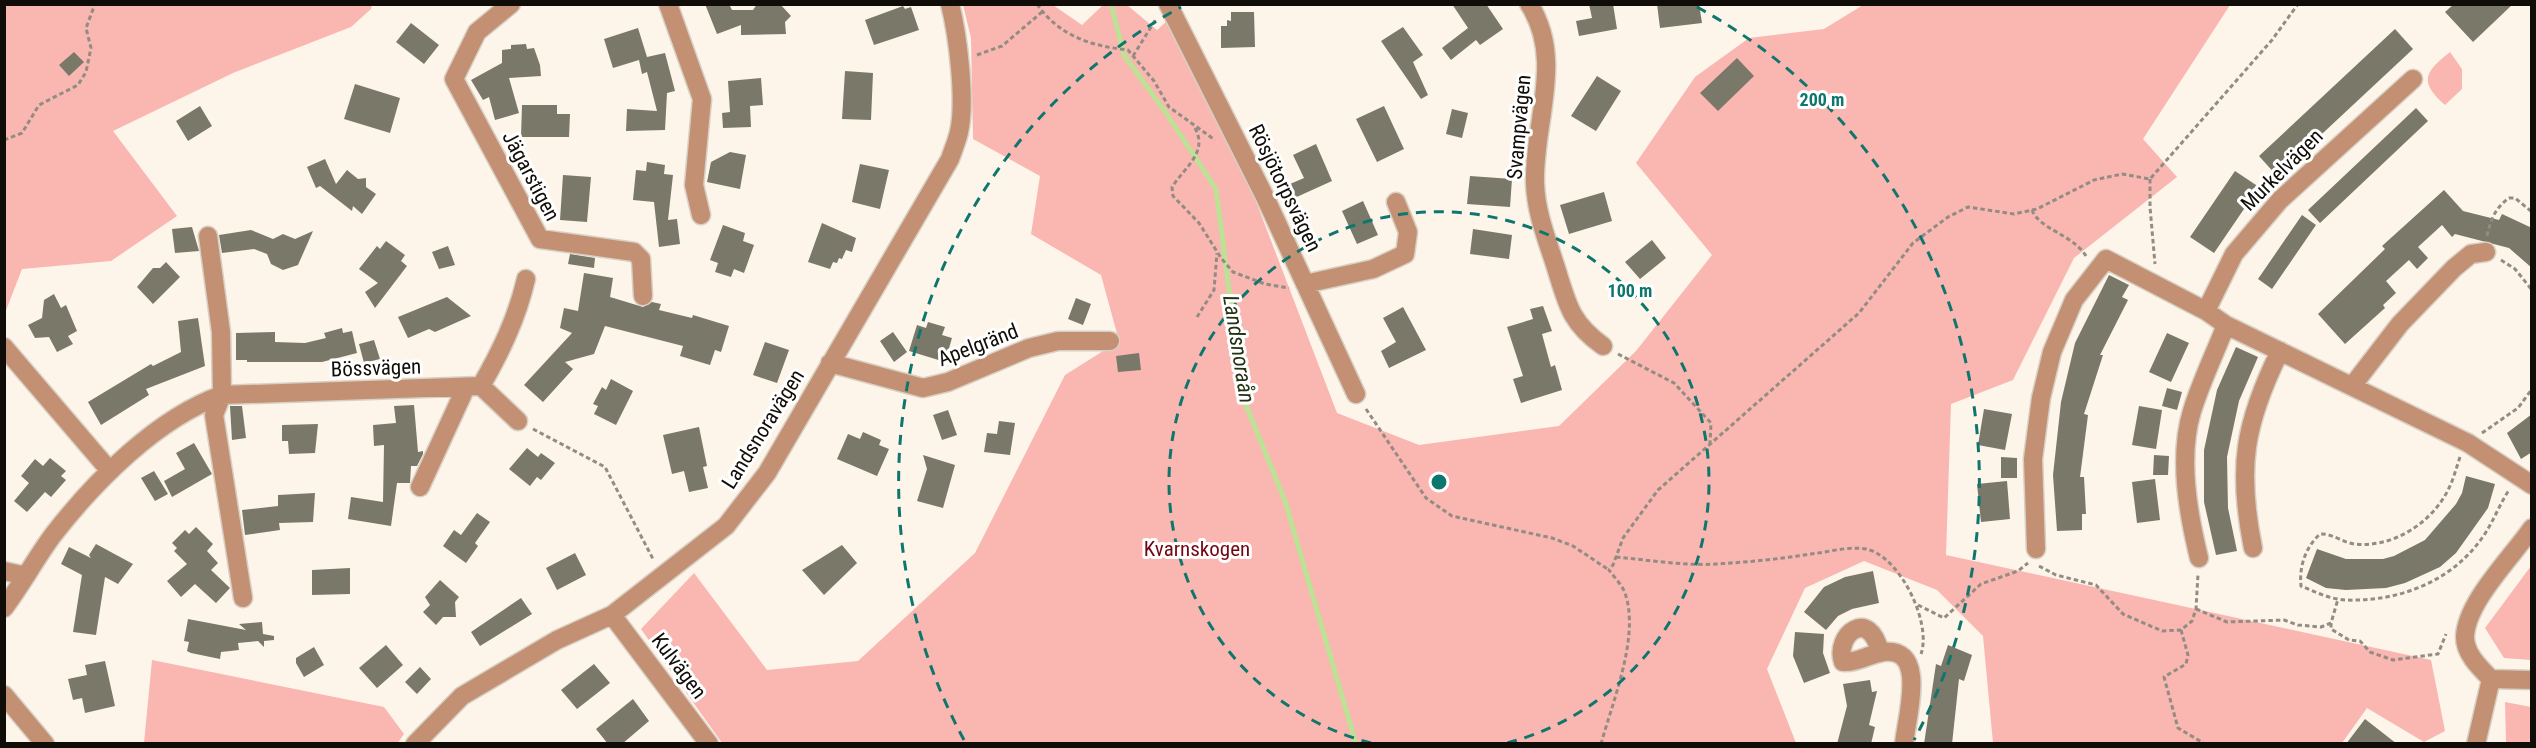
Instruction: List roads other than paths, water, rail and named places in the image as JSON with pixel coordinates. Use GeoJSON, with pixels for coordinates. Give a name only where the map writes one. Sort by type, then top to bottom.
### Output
{"type":"FeatureCollection","features":[{"type":"Feature","properties":{"kind":"street","name":"Jägarstigen"},"geometry":{"type":"LineString","coordinates":[[511,4],[477,32],[454,79],[540,239],[634,252],[641,259],[643,296]]}},
{"type":"Feature","properties":{"kind":"street"},"geometry":{"type":"LineString","coordinates":[[668,4],[702,99],[694,185],[701,215]]}},
{"type":"Feature","properties":{"kind":"street","name":"Landsnoravägen"},"geometry":{"type":"LineString","coordinates":[[415,744],[462,696],[557,640],[612,615],[726,526],[767,473],[950,159],[960,130],[957,32],[950,4]]}},
{"type":"Feature","properties":{"kind":"street","name":"Svampvägen"},"geometry":{"type":"LineString","coordinates":[[1529,4],[1544,37],[1547,75],[1537,151],[1536,206],[1570,312],[1583,332],[1603,346]]}},
{"type":"Feature","properties":{"kind":"street","name":"Rösjötorpsvägen"},"geometry":{"type":"LineString","coordinates":[[1169,6],[1250,165],[1356,394]]}},
{"type":"Feature","properties":{"kind":"street","name":"Murkelvägen"},"geometry":{"type":"LineString","coordinates":[[2206,311],[2234,254],[2280,200],[2413,79]]}},
{"type":"Feature","properties":{"kind":"street"},"geometry":{"type":"LineString","coordinates":[[1305,284],[1373,270],[1405,254],[1408,232],[1396,202]]}},
{"type":"Feature","properties":{"kind":"street"},"geometry":{"type":"LineString","coordinates":[[208,236],[220,332],[222,395],[214,415],[243,598]]}},
{"type":"Feature","properties":{"kind":"street"},"geometry":{"type":"LineString","coordinates":[[2353,386],[2400,324],[2454,268],[2471,254],[2486,252]]}},
{"type":"Feature","properties":{"kind":"street"},"geometry":{"type":"LineString","coordinates":[[2036,549],[2033,459],[2041,398],[2052,352],[2074,300],[2106,259],[2206,311],[2226,325],[2468,443],[2526,481]]}},
{"type":"Feature","properties":{"kind":"street"},"geometry":{"type":"LineString","coordinates":[[420,487],[473,387],[506,341],[519,311],[526,279]]}},
{"type":"Feature","properties":{"kind":"street"},"geometry":{"type":"LineString","coordinates":[[2199,558],[2187,498],[2186,460],[2191,413],[2226,325]]}},
{"type":"Feature","properties":{"kind":"street","name":"Apelgränd"},"geometry":{"type":"LineString","coordinates":[[830,363],[923,388],[948,382],[1029,348],[1059,341],[1110,341]]}},
{"type":"Feature","properties":{"kind":"street"},"geometry":{"type":"LineString","coordinates":[[4,347],[110,471]]}},
{"type":"Feature","properties":{"kind":"street"},"geometry":{"type":"LineString","coordinates":[[2253,548],[2245,506],[2246,449],[2252,417],[2280,351]]}},
{"type":"Feature","properties":{"kind":"street"},"geometry":{"type":"LineString","coordinates":[[473,387],[518,421]]}},
{"type":"Feature","properties":{"kind":"street","name":"Bössvägen"},"geometry":{"type":"LineString","coordinates":[[4,608],[53,535],[110,471],[170,421],[200,403],[222,395],[473,387]]}},
{"type":"Feature","properties":{"kind":"street"},"geometry":{"type":"LineString","coordinates":[[2532,528],[2477,599],[2465,638],[2474,662],[2491,679],[2532,680]]}},
{"type":"Feature","properties":{"kind":"street"},"geometry":{"type":"LineString","coordinates":[[4,571],[26,576]]}},
{"type":"Feature","properties":{"kind":"street","name":"Kulvägen"},"geometry":{"type":"LineString","coordinates":[[612,615],[709,744]]}},
{"type":"Feature","properties":{"kind":"street"},"geometry":{"type":"LineString","coordinates":[[1880,653],[1902,654],[1910,666],[1911,692],[1904,744]]}},
{"type":"Feature","properties":{"kind":"street"},"geometry":{"type":"LineString","coordinates":[[2476,744],[2491,679]]}},
{"type":"Feature","properties":{"kind":"street"},"geometry":{"type":"LineString","coordinates":[[4,695],[45,744]]}},
{"type":"Feature","properties":{"kind":"waterway","name":"Landsnoraån"},"geometry":{"type":"LineString","coordinates":[[1111,4],[1124,55],[1216,189],[1243,398],[1285,501],[1356,744]]}},
{"type":"Feature","properties":{"kind":"park label","name":"Kvarnskogen"},"geometry":{"type":"Point","coordinates":[1197,549]}}]}
